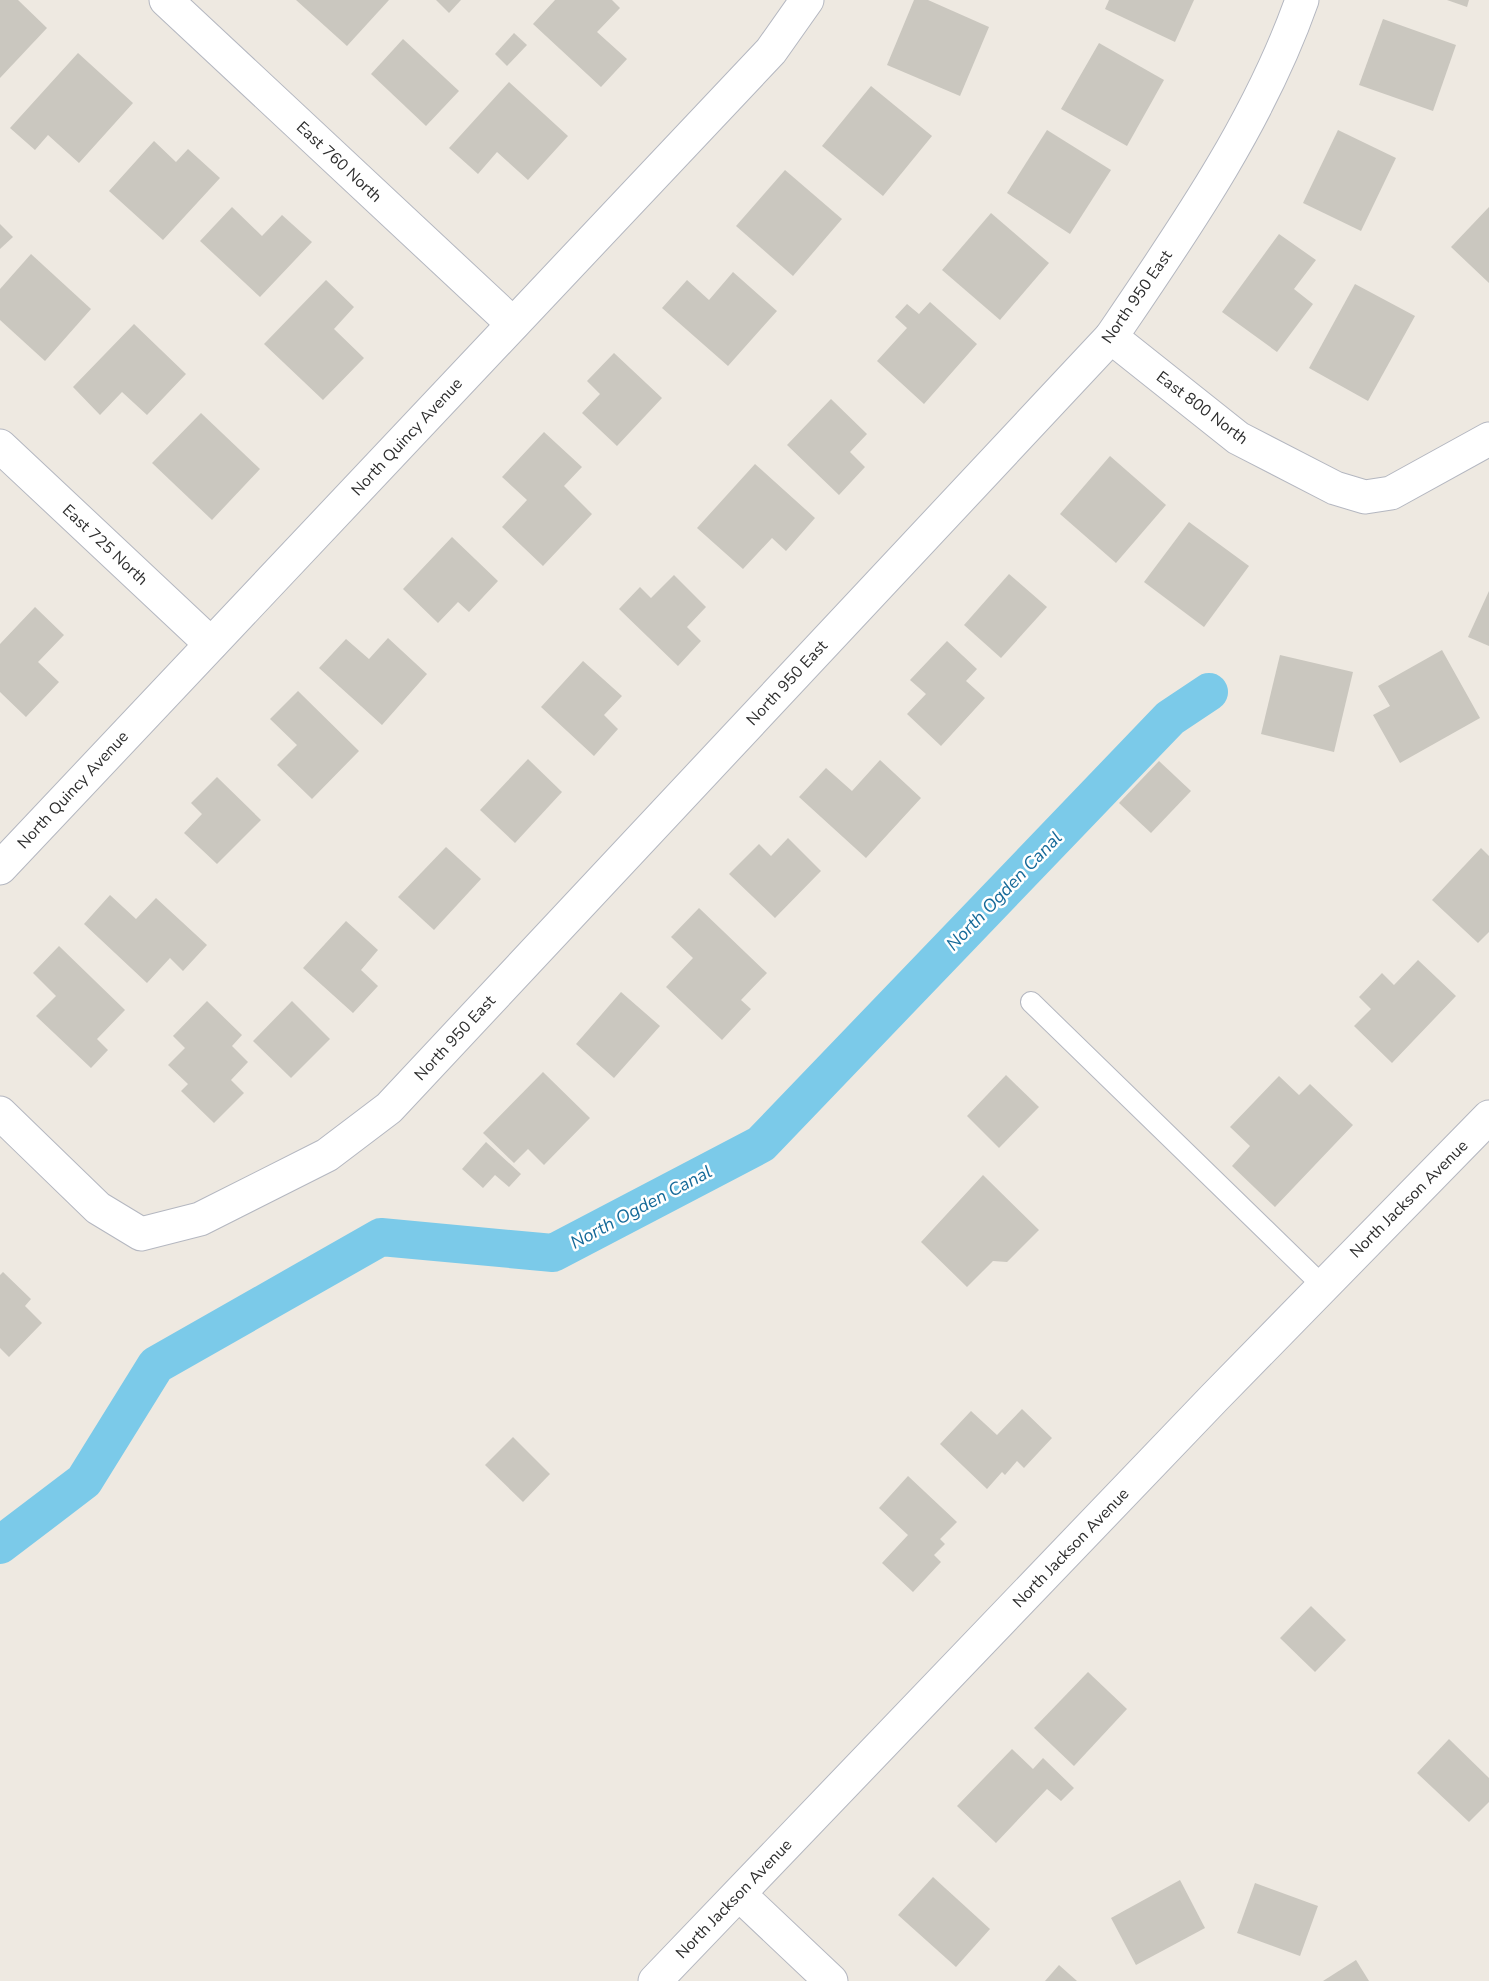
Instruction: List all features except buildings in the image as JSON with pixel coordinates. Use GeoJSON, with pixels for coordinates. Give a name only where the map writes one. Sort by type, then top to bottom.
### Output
{"type":"FeatureCollection","features":[{"type":"Feature","properties":{"kind":"street","name":"East 760 North"},"geometry":{"type":"LineString","coordinates":[[166,0],[513,324]]}},
{"type":"Feature","properties":{"kind":"street","name":"North Quincy Avenue"},"geometry":{"type":"LineString","coordinates":[[0,868],[771,51],[807,0]]}},
{"type":"Feature","properties":{"kind":"street","name":"North 950 East"},"geometry":{"type":"LineString","coordinates":[[0,1113],[98,1208],[141,1233],[200,1219],[316,1161],[389,1108],[1111,338],[1186,226],[1248,121],[1295,21],[1302,0]]}},
{"type":"Feature","properties":{"kind":"street","name":"East 800 North"},"geometry":{"type":"LineString","coordinates":[[1111,338],[1238,438],[1335,488],[1365,497],[1391,493],[1489,439]]}},
{"type":"Feature","properties":{"kind":"street","name":"East 725 North"},"geometry":{"type":"LineString","coordinates":[[0,446],[211,644]]}},
{"type":"Feature","properties":{"kind":"street","name":"North Jackson Avenue"},"geometry":{"type":"LineString","coordinates":[[654,1981],[1323,1286],[1489,1117]]}},
{"type":"Feature","properties":{"kind":"street"},"geometry":{"type":"LineString","coordinates":[[739,1894],[831,1981]]}},
{"type":"Feature","properties":{"kind":"lane"},"geometry":{"type":"LineString","coordinates":[[1031,1002],[1323,1286]]}},
{"type":"Feature","properties":{"kind":"waterway","name":"North Ogden Canal"},"geometry":{"type":"LineString","coordinates":[[0,1545],[84,1481],[156,1365],[381,1237],[553,1253],[761,1144],[1170,718],[1209,692]]}}]}
